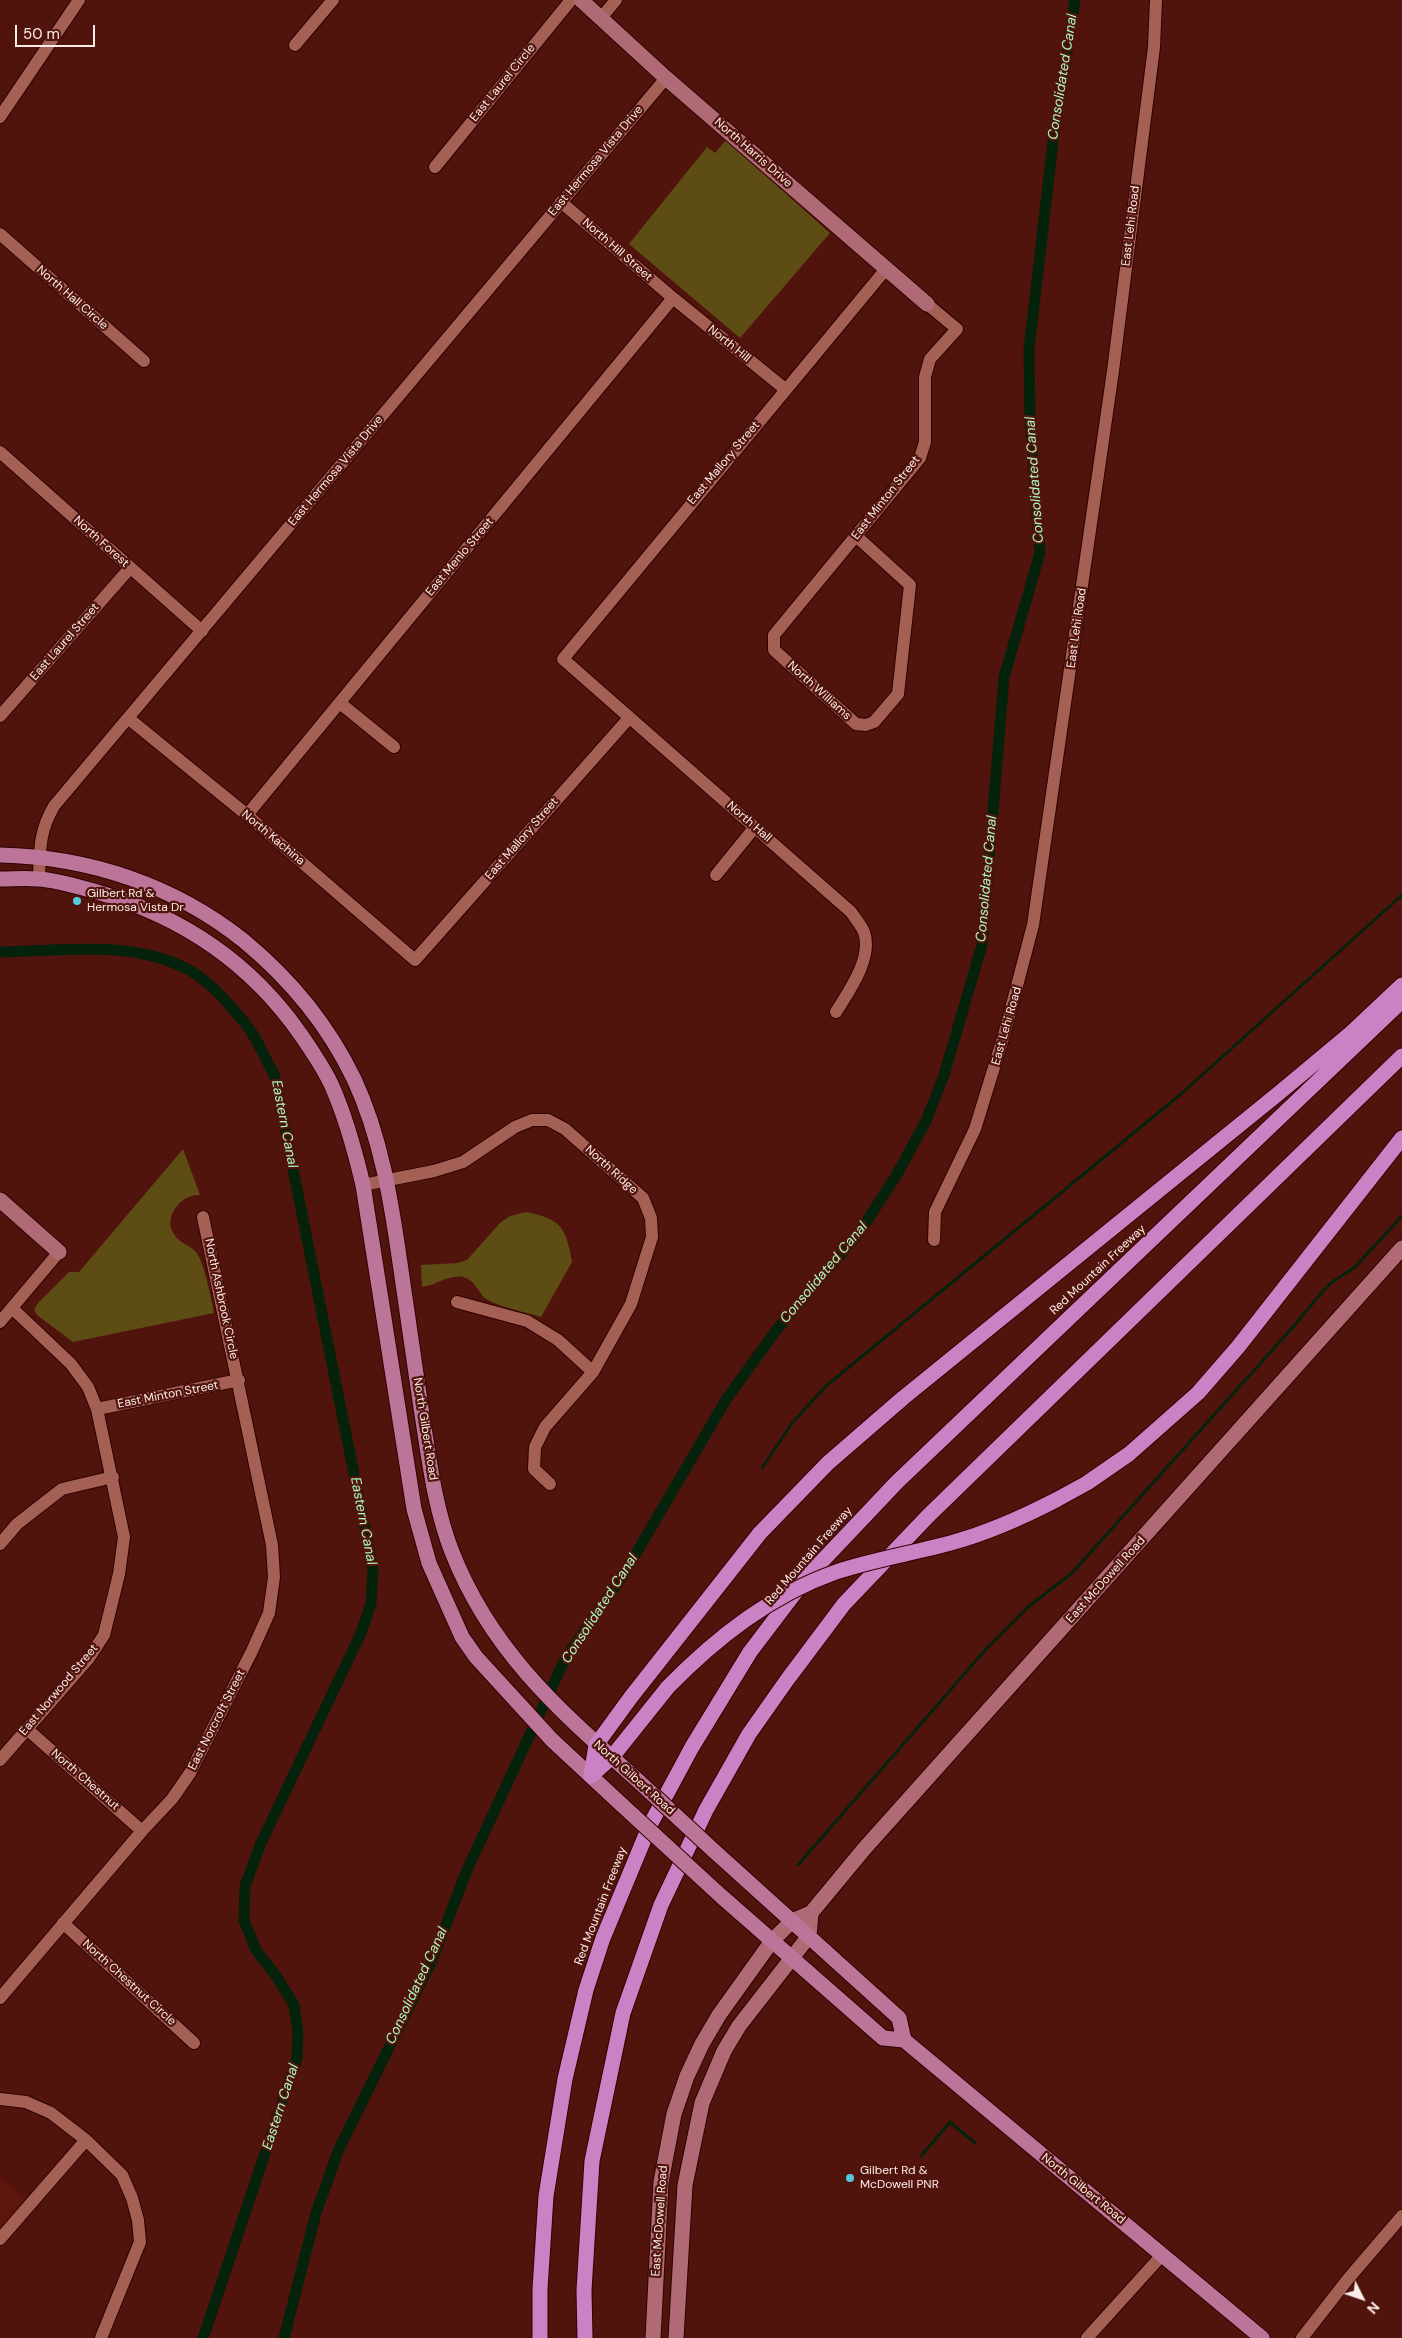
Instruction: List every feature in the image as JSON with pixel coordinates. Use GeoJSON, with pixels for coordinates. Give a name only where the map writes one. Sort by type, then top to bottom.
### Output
{"type":"FeatureCollection","features":[{"type":"Feature","properties":{"kind":"highway"},"geometry":{"type":"LineString","coordinates":[[591,1776],[596,1745],[726,1574],[787,1503],[828,1463],[902,1398],[1279,1094],[1402,985]]}},
{"type":"Feature","properties":{"kind":"highway","name":"Red Mountain Freeway"},"geometry":{"type":"LineString","coordinates":[[540,2338],[540,2290],[546,2196],[565,2080],[586,1990],[606,1929],[650,1825],[692,1747],[750,1652],[807,1577],[897,1482],[1402,1001]]}},
{"type":"Feature","properties":{"kind":"highway"},"geometry":{"type":"LineString","coordinates":[[585,2338],[584,2290],[592,2161],[623,2012],[661,1905],[706,1810],[749,1734],[822,1633],[870,1574],[1402,1056]]}},
{"type":"Feature","properties":{"kind":"highway"},"geometry":{"type":"LineString","coordinates":[[591,1776],[612,1757],[668,1687],[701,1653],[725,1634],[782,1596],[836,1572],[979,1535],[1056,1500],[1087,1483],[1129,1454],[1198,1393],[1238,1347],[1402,1138]]}},
{"type":"Feature","properties":{"kind":"main road","name":"North Gilbert Road"},"geometry":{"type":"LineString","coordinates":[[0,855],[40,856],[106,869],[152,886],[199,910],[229,929],[262,956],[315,1013],[354,1078],[367,1110],[387,1181],[429,1460],[439,1510],[453,1553],[474,1600],[500,1642],[524,1673],[562,1712],[596,1745],[612,1757],[899,2018],[904,2040]]}},
{"type":"Feature","properties":{"kind":"main road","name":"North Gilbert Road"},"geometry":{"type":"LineString","coordinates":[[0,879],[39,879],[132,902],[192,931],[228,956],[264,990],[289,1018],[330,1083],[353,1144],[363,1185],[414,1509],[422,1540],[429,1563],[462,1638],[493,1678],[552,1740],[623,1806],[721,1896],[883,2038],[904,2040],[1262,2338]]}},
{"type":"Feature","properties":{"kind":"street"},"geometry":{"type":"LineString","coordinates":[[0,117],[79,0]]}},
{"type":"Feature","properties":{"kind":"street"},"geometry":{"type":"LineString","coordinates":[[295,45],[333,0]]}},
{"type":"Feature","properties":{"kind":"street","name":"East Laurel Circle"},"geometry":{"type":"LineString","coordinates":[[435,167],[571,0]]}},
{"type":"Feature","properties":{"kind":"street","name":"North Harris Drive"},"geometry":{"type":"LineString","coordinates":[[581,0],[666,78],[927,304]]}},
{"type":"Feature","properties":{"kind":"street"},"geometry":{"type":"LineString","coordinates":[[601,18],[616,0]]}},
{"type":"Feature","properties":{"kind":"street","name":"East Lehi Road"},"geometry":{"type":"LineString","coordinates":[[934,1240],[934,1212],[975,1129],[1014,1001],[1033,925],[1113,371],[1152,56],[1156,0]]}},
{"type":"Feature","properties":{"kind":"street","name":"East Hermosa Vista Drive"},"geometry":{"type":"LineString","coordinates":[[39,879],[40,838],[44,824],[54,806],[666,78]]}},
{"type":"Feature","properties":{"kind":"street","name":"North Hill Street"},"geometry":{"type":"LineString","coordinates":[[561,202],[673,298]]}},
{"type":"Feature","properties":{"kind":"street","name":"North Hall Circle"},"geometry":{"type":"LineString","coordinates":[[0,234],[144,361]]}},
{"type":"Feature","properties":{"kind":"street","name":"East Mallory Street"},"geometry":{"type":"LineString","coordinates":[[563,658],[886,269]]}},
{"type":"Feature","properties":{"kind":"street","name":"North Hill"},"geometry":{"type":"LineString","coordinates":[[673,298],[785,389]]}},
{"type":"Feature","properties":{"kind":"street","name":"East Menlo Street"},"geometry":{"type":"LineString","coordinates":[[247,815],[673,298]]}},
{"type":"Feature","properties":{"kind":"street","name":"East Minton Street"},"geometry":{"type":"LineString","coordinates":[[774,650],[774,635],[920,458],[925,442],[926,377],[930,359],[957,329],[927,304]]}},
{"type":"Feature","properties":{"kind":"street","name":"North Forest"},"geometry":{"type":"LineString","coordinates":[[2,458],[202,631]]}},
{"type":"Feature","properties":{"kind":"street","name":"North Williams"},"geometry":{"type":"LineString","coordinates":[[774,650],[856,724],[866,725],[874,722],[898,694],[910,585],[856,536]]}},
{"type":"Feature","properties":{"kind":"street","name":"East Laurel Street"},"geometry":{"type":"LineString","coordinates":[[0,716],[130,568]]}},
{"type":"Feature","properties":{"kind":"street","name":"North Hall"},"geometry":{"type":"LineString","coordinates":[[563,658],[851,912],[864,933],[865,956],[859,974],[836,1012]]}},
{"type":"Feature","properties":{"kind":"street"},"geometry":{"type":"LineString","coordinates":[[340,703],[394,747]]}},
{"type":"Feature","properties":{"kind":"street","name":"North Kachina"},"geometry":{"type":"LineString","coordinates":[[128,718],[247,815],[416,960]]}},
{"type":"Feature","properties":{"kind":"street","name":"East Mallory Street"},"geometry":{"type":"LineString","coordinates":[[416,960],[629,718]]}},
{"type":"Feature","properties":{"kind":"street"},"geometry":{"type":"LineString","coordinates":[[716,875],[755,828]]}},
{"type":"Feature","properties":{"kind":"street","name":"North Ridge"},"geometry":{"type":"LineString","coordinates":[[363,1185],[434,1171],[463,1162],[515,1127],[532,1120],[548,1120],[566,1129],[643,1198],[651,1218],[652,1237],[647,1259],[631,1304],[593,1372],[545,1427],[535,1448],[534,1469],[550,1484]]}},
{"type":"Feature","properties":{"kind":"street"},"geometry":{"type":"LineString","coordinates":[[0,1200],[59,1252],[0,1322]]}},
{"type":"Feature","properties":{"kind":"street","name":"North Ashbrook Circle"},"geometry":{"type":"LineString","coordinates":[[203,1217],[239,1380]]}},
{"type":"Feature","properties":{"kind":"street","name":"East McDowell Road"},"geometry":{"type":"LineString","coordinates":[[653,2338],[661,2182],[674,2114],[687,2076],[719,2014],[772,1941],[792,1921],[811,1913],[864,1848],[1402,1248]]}},
{"type":"Feature","properties":{"kind":"street"},"geometry":{"type":"LineString","coordinates":[[457,1302],[527,1321],[558,1340],[593,1372]]}},
{"type":"Feature","properties":{"kind":"street","name":"East Norwood Street"},"geometry":{"type":"LineString","coordinates":[[0,1760],[89,1658],[104,1635],[119,1574],[124,1537],[113,1477],[97,1409],[88,1387],[71,1364],[12,1308]]}},
{"type":"Feature","properties":{"kind":"street","name":"East Minton Street"},"geometry":{"type":"LineString","coordinates":[[97,1409],[239,1380]]}},
{"type":"Feature","properties":{"kind":"street","name":"East Norcroft Street"},"geometry":{"type":"LineString","coordinates":[[0,1998],[142,1831],[172,1799],[190,1773],[252,1651],[269,1613],[274,1577],[272,1545],[239,1380]]}},
{"type":"Feature","properties":{"kind":"street"},"geometry":{"type":"LineString","coordinates":[[0,1544],[17,1524],[62,1489],[113,1477]]}},
{"type":"Feature","properties":{"kind":"street","name":"North Chestnut"},"geometry":{"type":"LineString","coordinates":[[27,1729],[142,1831]]}},
{"type":"Feature","properties":{"kind":"street"},"geometry":{"type":"LineString","coordinates":[[809,1936],[811,1913]]}},
{"type":"Feature","properties":{"kind":"street","name":"North Chestnut Circle"},"geometry":{"type":"LineString","coordinates":[[63,1923],[194,2043]]}},
{"type":"Feature","properties":{"kind":"street","name":"East McDowell Road"},"geometry":{"type":"LineString","coordinates":[[676,2338],[685,2185],[702,2103],[724,2051],[740,2026],[809,1936]]}},
{"type":"Feature","properties":{"kind":"street"},"geometry":{"type":"LineString","coordinates":[[0,2099],[26,2102],[51,2113],[86,2140],[122,2175],[132,2198],[138,2220],[140,2242],[101,2338]]}},
{"type":"Feature","properties":{"kind":"street"},"geometry":{"type":"LineString","coordinates":[[0,2239],[86,2140]]}},
{"type":"Feature","properties":{"kind":"street"},"geometry":{"type":"LineString","coordinates":[[1302,2338],[1348,2278],[1402,2216]]}},
{"type":"Feature","properties":{"kind":"street"},"geometry":{"type":"LineString","coordinates":[[1087,2338],[1163,2254]]}},
{"type":"Feature","properties":{"kind":"shaded area"},"geometry":{"type":"Polygon","coordinates":[[[726,140],[830,233],[740,338],[629,244],[707,147],[715,153],[726,140]]]}},
{"type":"Feature","properties":{"kind":"shaded area"},"geometry":{"type":"Polygon","coordinates":[[[183,1149],[200,1195],[193,1195],[187,1198],[176,1207],[170,1220],[171,1227],[177,1238],[194,1250],[199,1257],[206,1277],[214,1313],[73,1342],[37,1315],[34,1310],[38,1303],[69,1272],[79,1272],[183,1149]]]}},
{"type":"Feature","properties":{"kind":"shaded area"},"geometry":{"type":"Polygon","coordinates":[[[526,1212],[547,1218],[560,1226],[567,1240],[572,1262],[541,1317],[504,1307],[490,1301],[467,1278],[458,1276],[448,1278],[422,1287],[421,1265],[458,1263],[467,1260],[501,1222],[510,1216],[526,1212]]]}},
{"type":"Feature","properties":{"kind":"shaded area"},"geometry":{"type":"Polygon","coordinates":[[[0,2177],[31,2204],[0,2239],[0,2177]]]}},
{"type":"Feature","properties":{"kind":"waterway","name":"Consolidated Canal"},"geometry":{"type":"LineString","coordinates":[[284,2338],[316,2213],[339,2149],[433,1958],[467,1870],[565,1659],[624,1574],[727,1398],[778,1328],[859,1233],[896,1176],[926,1121],[944,1075],[982,945],[1004,677],[1040,553],[1030,422],[1029,349],[1053,142],[1075,0]]}},
{"type":"Feature","properties":{"kind":"waterway"},"geometry":{"type":"LineString","coordinates":[[762,1468],[793,1422],[826,1386],[1181,1094],[1402,895]]}},
{"type":"Feature","properties":{"kind":"waterway","name":"Eastern Canal"},"geometry":{"type":"LineString","coordinates":[[0,952],[98,949],[146,954],[169,961],[191,971],[216,990],[253,1035],[274,1074],[373,1569],[371,1604],[361,1633],[261,1843],[245,1886],[244,1920],[256,1950],[276,1976],[294,2005],[298,2032],[297,2058],[203,2338]]}},
{"type":"Feature","properties":{"kind":"waterway"},"geometry":{"type":"LineString","coordinates":[[798,1865],[986,1649],[1028,1607],[1072,1573],[1293,1327],[1322,1292],[1331,1283],[1355,1267],[1402,1216]]}},
{"type":"Feature","properties":{"kind":"waterway"},"geometry":{"type":"LineString","coordinates":[[921,2156],[950,2122],[975,2143]]}},
{"type":"Feature","properties":{"kind":"place","name":"Gilbert Rd & Hermosa Vista Dr"},"geometry":{"type":"Point","coordinates":[77,901]}},
{"type":"Feature","properties":{"kind":"place","name":"Gilbert Rd & McDowell PNR"},"geometry":{"type":"Point","coordinates":[850,2178]}}]}
